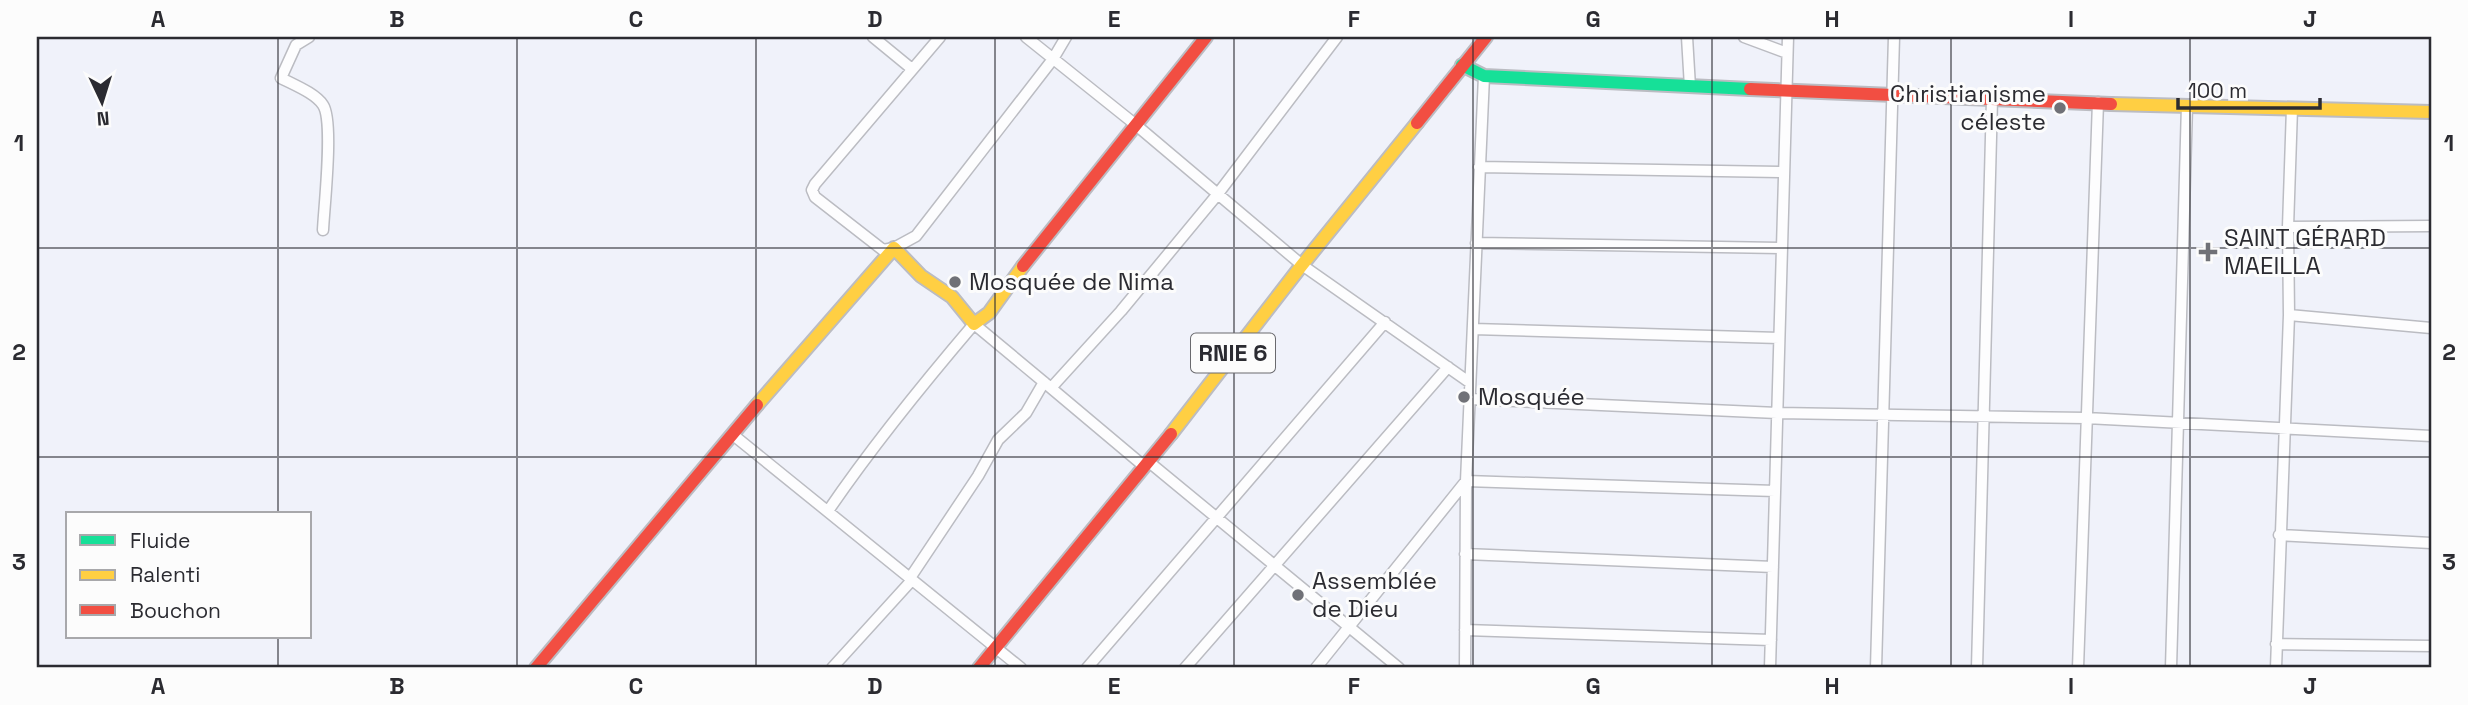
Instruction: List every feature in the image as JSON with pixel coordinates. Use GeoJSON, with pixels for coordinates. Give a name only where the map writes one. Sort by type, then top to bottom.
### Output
{"type":"FeatureCollection","features":[{"type":"Feature","properties":{"kind":"street"},"geometry":{"type":"LineString","coordinates":[[309,37],[296,45],[281,78],[322,103],[326,111],[328,131],[323,230]]}},
{"type":"Feature","properties":{"kind":"street"},"geometry":{"type":"LineString","coordinates":[[873,37],[912,69]]}},
{"type":"Feature","properties":{"kind":"street"},"geometry":{"type":"LineString","coordinates":[[940,37],[812,190],[815,197],[883,250],[894,248],[916,236],[1053,60],[1066,37]]}},
{"type":"Feature","properties":{"kind":"street"},"geometry":{"type":"LineString","coordinates":[[1026,37],[1136,125],[1302,265],[1469,382]]}},
{"type":"Feature","properties":{"kind":"street"},"geometry":{"type":"LineString","coordinates":[[828,511],[870,449],[974,324],[989,313],[1074,200],[1206,37]]}},
{"type":"Feature","properties":{"kind":"street"},"geometry":{"type":"LineString","coordinates":[[832,668],[911,579],[978,476],[998,440],[1121,311],[1217,195],[1337,37]]}},
{"type":"Feature","properties":{"kind":"street","name":"RNIE 6"},"geometry":{"type":"LineString","coordinates":[[979,668],[1147,465],[1302,265],[1486,37]]}},
{"type":"Feature","properties":{"kind":"street"},"geometry":{"type":"LineString","coordinates":[[1687,37],[1690,87]]}},
{"type":"Feature","properties":{"kind":"street"},"geometry":{"type":"LineString","coordinates":[[1744,37],[1787,53]]}},
{"type":"Feature","properties":{"kind":"street"},"geometry":{"type":"LineString","coordinates":[[1770,668],[1788,37]]}},
{"type":"Feature","properties":{"kind":"street"},"geometry":{"type":"LineString","coordinates":[[1877,668],[1894,37]]}},
{"type":"Feature","properties":{"kind":"street"},"geometry":{"type":"LineString","coordinates":[[1462,65],[1484,76],[1690,87],[2187,106],[2431,112]]}},
{"type":"Feature","properties":{"kind":"street"},"geometry":{"type":"LineString","coordinates":[[1465,668],[1469,382],[1484,76]]}},
{"type":"Feature","properties":{"kind":"street"},"geometry":{"type":"LineString","coordinates":[[1977,668],[1992,99]]}},
{"type":"Feature","properties":{"kind":"street"},"geometry":{"type":"LineString","coordinates":[[2078,668],[2098,102]]}},
{"type":"Feature","properties":{"kind":"street"},"geometry":{"type":"LineString","coordinates":[[2171,668],[2187,106]]}},
{"type":"Feature","properties":{"kind":"street"},"geometry":{"type":"LineString","coordinates":[[2276,668],[2289,315],[2288,228],[2292,108]]}},
{"type":"Feature","properties":{"kind":"street"},"geometry":{"type":"LineString","coordinates":[[1479,167],[1784,172]]}},
{"type":"Feature","properties":{"kind":"street"},"geometry":{"type":"LineString","coordinates":[[2288,228],[2431,226]]}},
{"type":"Feature","properties":{"kind":"street"},"geometry":{"type":"LineString","coordinates":[[1476,243],[1782,248]]}},
{"type":"Feature","properties":{"kind":"street"},"geometry":{"type":"LineString","coordinates":[[894,248],[921,276],[953,297],[974,324],[1147,465],[1217,517],[1399,668]]}},
{"type":"Feature","properties":{"kind":"street"},"geometry":{"type":"LineString","coordinates":[[536,668],[648,537],[732,433],[894,248]]}},
{"type":"Feature","properties":{"kind":"street"},"geometry":{"type":"LineString","coordinates":[[988,335],[989,313]]}},
{"type":"Feature","properties":{"kind":"street"},"geometry":{"type":"LineString","coordinates":[[2289,315],[2431,328]]}},
{"type":"Feature","properties":{"kind":"street"},"geometry":{"type":"LineString","coordinates":[[1087,668],[1385,322]]}},
{"type":"Feature","properties":{"kind":"street"},"geometry":{"type":"LineString","coordinates":[[1473,329],[1779,338]]}},
{"type":"Feature","properties":{"kind":"street"},"geometry":{"type":"LineString","coordinates":[[1185,668],[1448,367]]}},
{"type":"Feature","properties":{"kind":"street"},"geometry":{"type":"LineString","coordinates":[[1470,399],[1777,413],[2086,418],[2431,436]]}},
{"type":"Feature","properties":{"kind":"street"},"geometry":{"type":"LineString","coordinates":[[732,433],[1021,668]]}},
{"type":"Feature","properties":{"kind":"street"},"geometry":{"type":"LineString","coordinates":[[1466,481],[1775,491]]}},
{"type":"Feature","properties":{"kind":"street"},"geometry":{"type":"LineString","coordinates":[[1316,668],[1466,481]]}},
{"type":"Feature","properties":{"kind":"street"},"geometry":{"type":"LineString","coordinates":[[2279,534],[2431,543]]}},
{"type":"Feature","properties":{"kind":"street"},"geometry":{"type":"LineString","coordinates":[[1465,554],[1773,567]]}},
{"type":"Feature","properties":{"kind":"street"},"geometry":{"type":"LineString","coordinates":[[1465,630],[1771,640]]}},
{"type":"Feature","properties":{"kind":"street"},"geometry":{"type":"LineString","coordinates":[[2276,644],[2431,646]]}},
{"type":"Feature","properties":{"kind":"traffic: fast"},"geometry":{"type":"LineString","coordinates":[[1462,65],[1484,76],[1750,89]]}},
{"type":"Feature","properties":{"kind":"traffic: slow"},"geometry":{"type":"LineString","coordinates":[[2111,104],[2431,112]]}},
{"type":"Feature","properties":{"kind":"traffic: slow"},"geometry":{"type":"LineString","coordinates":[[1171,434],[1302,265],[1417,123]]}},
{"type":"Feature","properties":{"kind":"traffic: slow"},"geometry":{"type":"LineString","coordinates":[[757,405],[894,248],[921,276],[952,297],[974,324],[989,313],[1023,266]]}},
{"type":"Feature","properties":{"kind":"traffic: jam"},"geometry":{"type":"LineString","coordinates":[[1023,266],[1206,37]]}},
{"type":"Feature","properties":{"kind":"traffic: jam"},"geometry":{"type":"LineString","coordinates":[[1417,123],[1486,37]]}},
{"type":"Feature","properties":{"kind":"traffic: jam"},"geometry":{"type":"LineString","coordinates":[[1750,89],[2111,104]]}},
{"type":"Feature","properties":{"kind":"traffic: jam"},"geometry":{"type":"LineString","coordinates":[[536,668],[757,405]]}},
{"type":"Feature","properties":{"kind":"traffic: jam"},"geometry":{"type":"LineString","coordinates":[[979,668],[1171,434]]}},
{"type":"Feature","properties":{"kind":"place","name":"Christianisme céleste"},"geometry":{"type":"Point","coordinates":[2060,108]}},
{"type":"Feature","properties":{"kind":"place","name":"SAINT GÉRARD MAEILLA"},"geometry":{"type":"Point","coordinates":[2208,252]}},
{"type":"Feature","properties":{"kind":"place","name":"Mosquée de Nima"},"geometry":{"type":"Point","coordinates":[955,282]}},
{"type":"Feature","properties":{"kind":"place","name":"Mosquée"},"geometry":{"type":"Point","coordinates":[1464,397]}},
{"type":"Feature","properties":{"kind":"place","name":"Assemblée de Dieu"},"geometry":{"type":"Point","coordinates":[1298,595]}}]}
